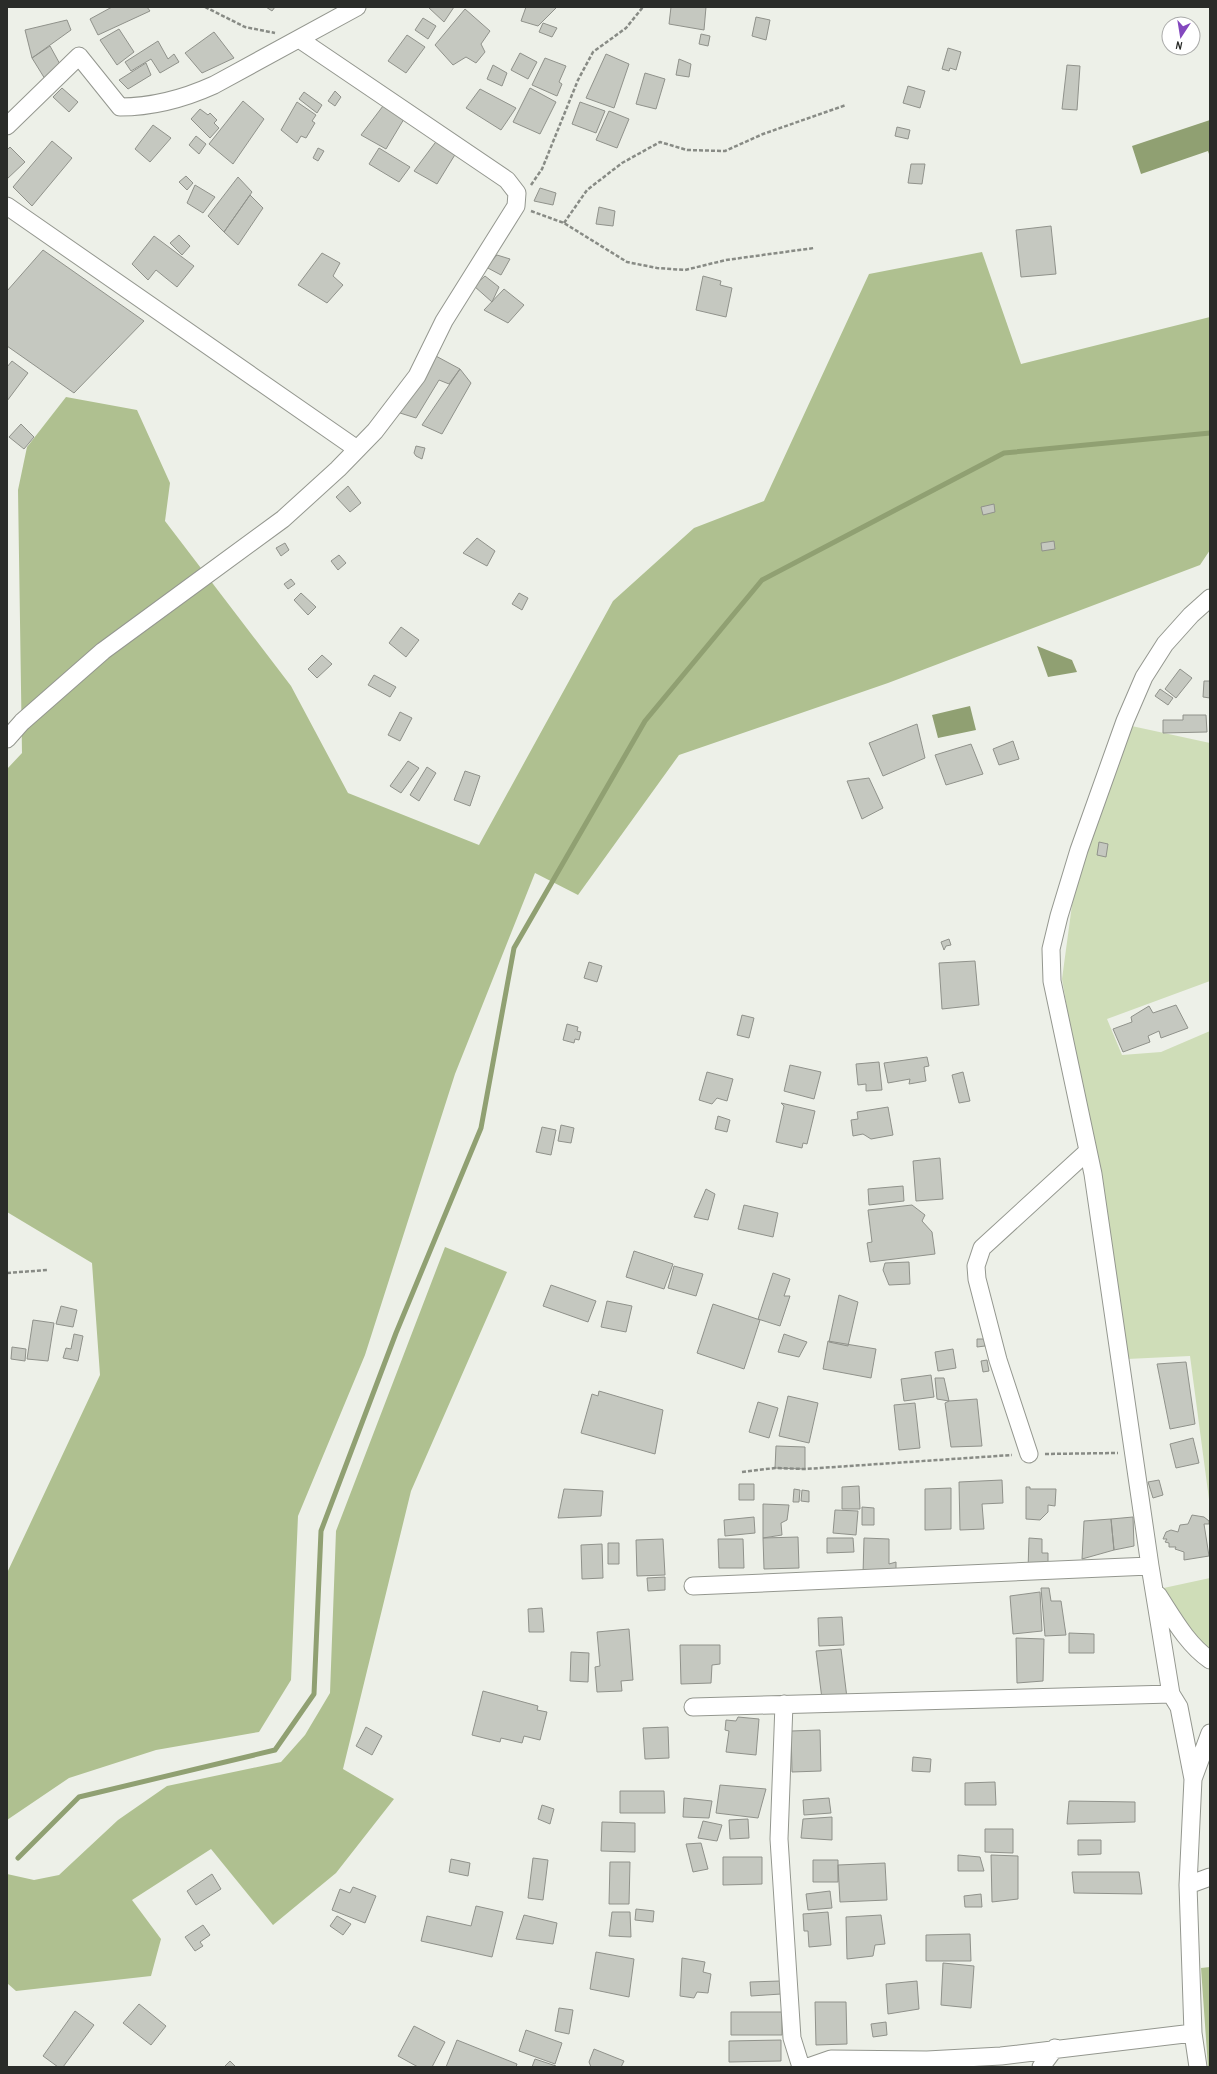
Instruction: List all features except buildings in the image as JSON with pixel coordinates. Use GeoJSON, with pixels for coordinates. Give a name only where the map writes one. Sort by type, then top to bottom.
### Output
{"type":"FeatureCollection","features":[{"type":"Feature","properties":{"kind":"street"},"geometry":{"type":"LineString","coordinates":[[7,126],[79,56],[120,107],[140,107],[167,103],[195,94],[357,7]]}},
{"type":"Feature","properties":{"kind":"street"},"geometry":{"type":"LineString","coordinates":[[7,739],[22,722],[103,651],[283,519],[375,431],[417,376],[444,321],[516,206],[517,193],[507,180],[299,39]]}},
{"type":"Feature","properties":{"kind":"street"},"geometry":{"type":"LineString","coordinates":[[7,206],[357,449]]}},
{"type":"Feature","properties":{"kind":"street"},"geometry":{"type":"LineString","coordinates":[[1198,2067],[1193,2033],[1188,1885],[1193,1779],[1178,1707],[1172,1694],[1150,1566],[1088,1151],[1052,981],[1051,949],[1079,850],[1125,721],[1144,677],[1165,644],[1191,615],[1210,598]]}},
{"type":"Feature","properties":{"kind":"street"},"geometry":{"type":"LineString","coordinates":[[1029,1454],[998,1360],[976,1266],[982,1248],[1088,1151]]}},
{"type":"Feature","properties":{"kind":"street"},"geometry":{"type":"LineString","coordinates":[[693,1586],[1150,1566]]}},
{"type":"Feature","properties":{"kind":"street"},"geometry":{"type":"LineString","coordinates":[[1155,1592],[1181,1630],[1200,1652],[1210,1660]]}},
{"type":"Feature","properties":{"kind":"street"},"geometry":{"type":"LineString","coordinates":[[693,1706],[1172,1694]]}},
{"type":"Feature","properties":{"kind":"street"},"geometry":{"type":"LineString","coordinates":[[784,1704],[779,1839],[792,2038],[801,2067]]}},
{"type":"Feature","properties":{"kind":"street"},"geometry":{"type":"LineString","coordinates":[[1193,1779],[1210,1733]]}},
{"type":"Feature","properties":{"kind":"street"},"geometry":{"type":"LineString","coordinates":[[1188,1885],[1210,1877]]}},
{"type":"Feature","properties":{"kind":"street"},"geometry":{"type":"LineString","coordinates":[[808,2067],[831,2059],[926,2060],[1001,2056],[1055,2048],[1193,2033]]}},
{"type":"Feature","properties":{"kind":"street"},"geometry":{"type":"LineString","coordinates":[[1041,2067],[1055,2048]]}},
{"type":"Feature","properties":{"kind":"path"},"geometry":{"type":"LineString","coordinates":[[205,7],[244,27],[299,39]]}},
{"type":"Feature","properties":{"kind":"path"},"geometry":{"type":"LineString","coordinates":[[643,7],[626,28],[593,52],[578,80],[542,169],[516,206],[564,223],[628,262],[657,268],[685,270],[726,260],[814,248]]}},
{"type":"Feature","properties":{"kind":"path"},"geometry":{"type":"LineString","coordinates":[[564,223],[587,190],[622,163],[660,142],[686,150],[725,151],[763,134],[846,105]]}},
{"type":"Feature","properties":{"kind":"path"},"geometry":{"type":"LineString","coordinates":[[7,1273],[47,1270]]}},
{"type":"Feature","properties":{"kind":"path"},"geometry":{"type":"LineString","coordinates":[[742,1472],[775,1468],[804,1469],[1029,1454],[1134,1453]]}},
{"type":"Feature","properties":{"kind":"shaded area"},"geometry":{"type":"Polygon","coordinates":[[[1210,120],[1210,157],[1208,151],[1141,174],[1132,146],[1210,120]]]}},
{"type":"Feature","properties":{"kind":"shaded area"},"geometry":{"type":"Polygon","coordinates":[[[982,252],[1021,364],[1210,317],[1210,550],[1200,565],[888,683],[679,755],[578,895],[535,873],[455,1074],[365,1355],[298,1516],[291,1680],[259,1732],[156,1750],[69,1778],[7,1820],[7,1573],[100,1375],[92,1263],[7,1212],[7,769],[22,753],[18,490],[27,447],[66,397],[137,410],[170,483],[165,521],[291,686],[348,793],[479,845],[613,601],[694,528],[764,501],[869,274],[982,252]]]}},
{"type":"Feature","properties":{"kind":"shaded area"},"geometry":{"type":"Polygon","coordinates":[[[1037,646],[1072,660],[1077,672],[1048,677],[1037,646]]]}},
{"type":"Feature","properties":{"kind":"shaded area"},"geometry":{"type":"Polygon","coordinates":[[[970,706],[976,730],[938,738],[932,715],[970,706]]]}},
{"type":"Feature","properties":{"kind":"shaded area"},"geometry":{"type":"Polygon","coordinates":[[[1127,725],[1210,743],[1210,981],[1107,1019],[1122,1055],[1161,1052],[1210,1031],[1210,1507],[1190,1356],[1127,1359],[1062,979],[1072,905],[1085,851],[1127,725]]]}},
{"type":"Feature","properties":{"kind":"shaded area"},"geometry":{"type":"Polygon","coordinates":[[[445,1247],[507,1272],[411,1491],[343,1769],[394,1799],[336,1873],[273,1925],[211,1849],[132,1900],[161,1939],[151,1976],[16,1991],[7,1983],[7,1874],[34,1880],[59,1875],[118,1820],[167,1786],[281,1762],[305,1735],[330,1693],[336,1531],[445,1247]]]}},
{"type":"Feature","properties":{"kind":"shaded area"},"geometry":{"type":"Polygon","coordinates":[[[1210,1578],[1210,1655],[1159,1589],[1210,1578]]]}},
{"type":"Feature","properties":{"kind":"shaded area"},"geometry":{"type":"Polygon","coordinates":[[[1210,1967],[1210,2067],[1208,2067],[1201,1968],[1210,1967]]]}},
{"type":"Feature","properties":{"kind":"waterway"},"geometry":{"type":"LineString","coordinates":[[18,1858],[79,1797],[275,1750],[314,1694],[321,1531],[396,1333],[481,1128],[514,948],[645,721],[762,580],[1004,453],[1210,433]]}}]}
